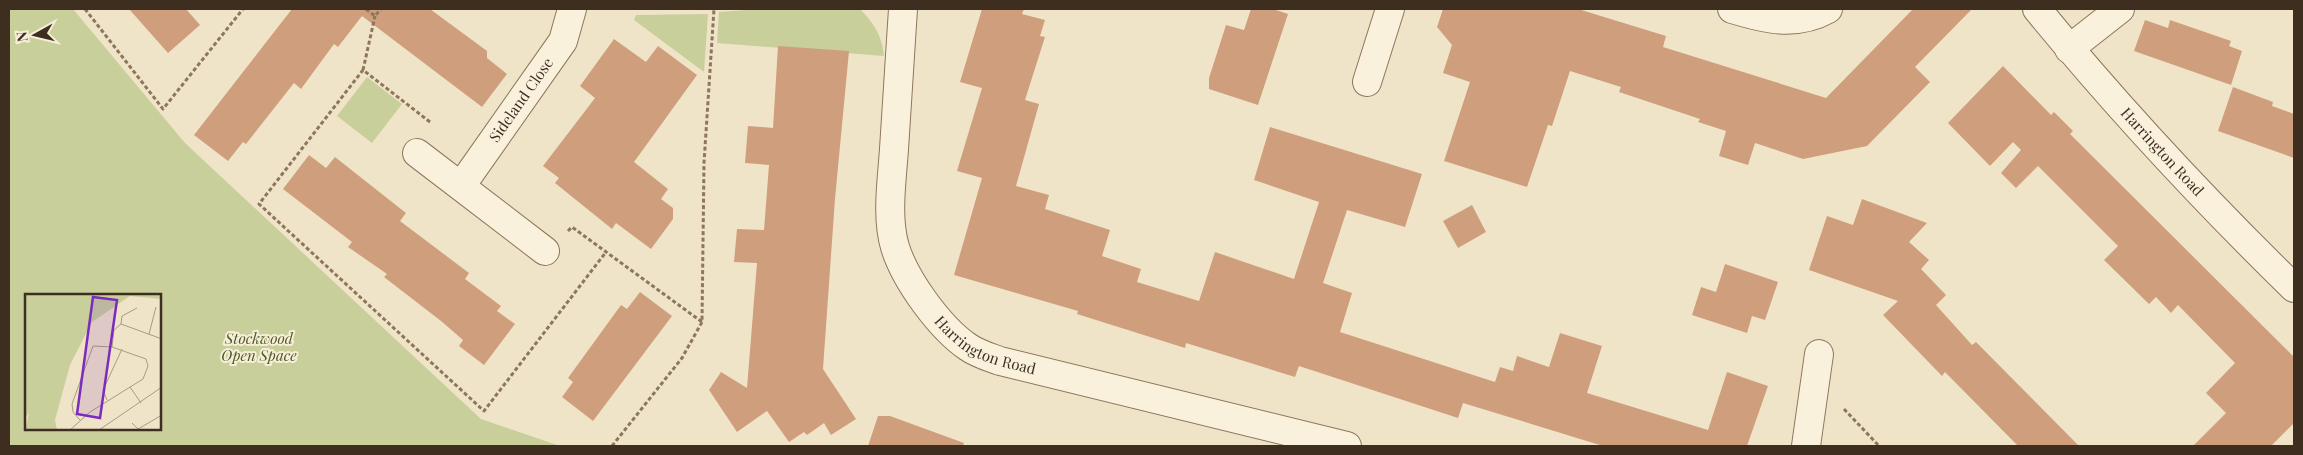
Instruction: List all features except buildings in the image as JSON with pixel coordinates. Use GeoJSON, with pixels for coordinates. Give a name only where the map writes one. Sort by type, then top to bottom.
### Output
{"type":"FeatureCollection","features":[{"type":"Feature","properties":{"kind":"street","name":"Sideland Close"},"geometry":{"type":"LineString","coordinates":[[461,186],[563,41],[572,9]]}},
{"type":"Feature","properties":{"kind":"street","name":"Harrington Road"},"geometry":{"type":"LineString","coordinates":[[903,9],[891,197],[892,232],[895,247],[911,281],[942,323],[955,336],[982,354],[1000,361],[1347,446]]}},
{"type":"Feature","properties":{"kind":"street"},"geometry":{"type":"LineString","coordinates":[[1367,82],[1390,9]]}},
{"type":"Feature","properties":{"kind":"street"},"geometry":{"type":"LineString","coordinates":[[1732,9],[1783,21],[1809,17],[1828,9]]}},
{"type":"Feature","properties":{"kind":"street","name":"Harrington Road"},"geometry":{"type":"LineString","coordinates":[[2037,9],[2143,134],[2212,208],[2294,288]]}},
{"type":"Feature","properties":{"kind":"street"},"geometry":{"type":"LineString","coordinates":[[2070,49],[2120,9]]}},
{"type":"Feature","properties":{"kind":"street"},"geometry":{"type":"LineString","coordinates":[[417,153],[545,251]]}},
{"type":"Feature","properties":{"kind":"street"},"geometry":{"type":"LineString","coordinates":[[1806,446],[1817,366]]}},
{"type":"Feature","properties":{"kind":"path"},"geometry":{"type":"LineString","coordinates":[[85,9],[164,109],[243,9]]}},
{"type":"Feature","properties":{"kind":"path"},"geometry":{"type":"LineString","coordinates":[[366,9],[375,16]]}},
{"type":"Feature","properties":{"kind":"path"},"geometry":{"type":"LineString","coordinates":[[381,9],[375,16],[363,70],[259,204],[484,411],[606,252]]}},
{"type":"Feature","properties":{"kind":"path"},"geometry":{"type":"LineString","coordinates":[[612,446],[682,358],[702,322],[704,164],[714,9]]}},
{"type":"Feature","properties":{"kind":"path"},"geometry":{"type":"LineString","coordinates":[[363,70],[432,124],[417,153]]}},
{"type":"Feature","properties":{"kind":"path"},"geometry":{"type":"LineString","coordinates":[[545,251],[572,227],[702,322]]}},
{"type":"Feature","properties":{"kind":"path"},"geometry":{"type":"LineString","coordinates":[[1817,366],[1879,446]]}},
{"type":"Feature","properties":{"kind":"green space","name":"Stockwood Open Space"},"geometry":{"type":"Polygon","coordinates":[[[9,9],[73,9],[185,143],[481,419],[560,446],[9,446],[9,9]]]}},
{"type":"Feature","properties":{"kind":"green space"},"geometry":{"type":"Polygon","coordinates":[[[760,9],[860,9],[876,30],[884,56],[717,43],[719,12],[760,9]]]}},
{"type":"Feature","properties":{"kind":"green space"},"geometry":{"type":"Polygon","coordinates":[[[708,14],[704,72],[634,20],[636,15],[708,14]]]}},
{"type":"Feature","properties":{"kind":"green space"},"geometry":{"type":"Polygon","coordinates":[[[367,77],[402,104],[372,143],[337,116],[367,77]]]}}]}
